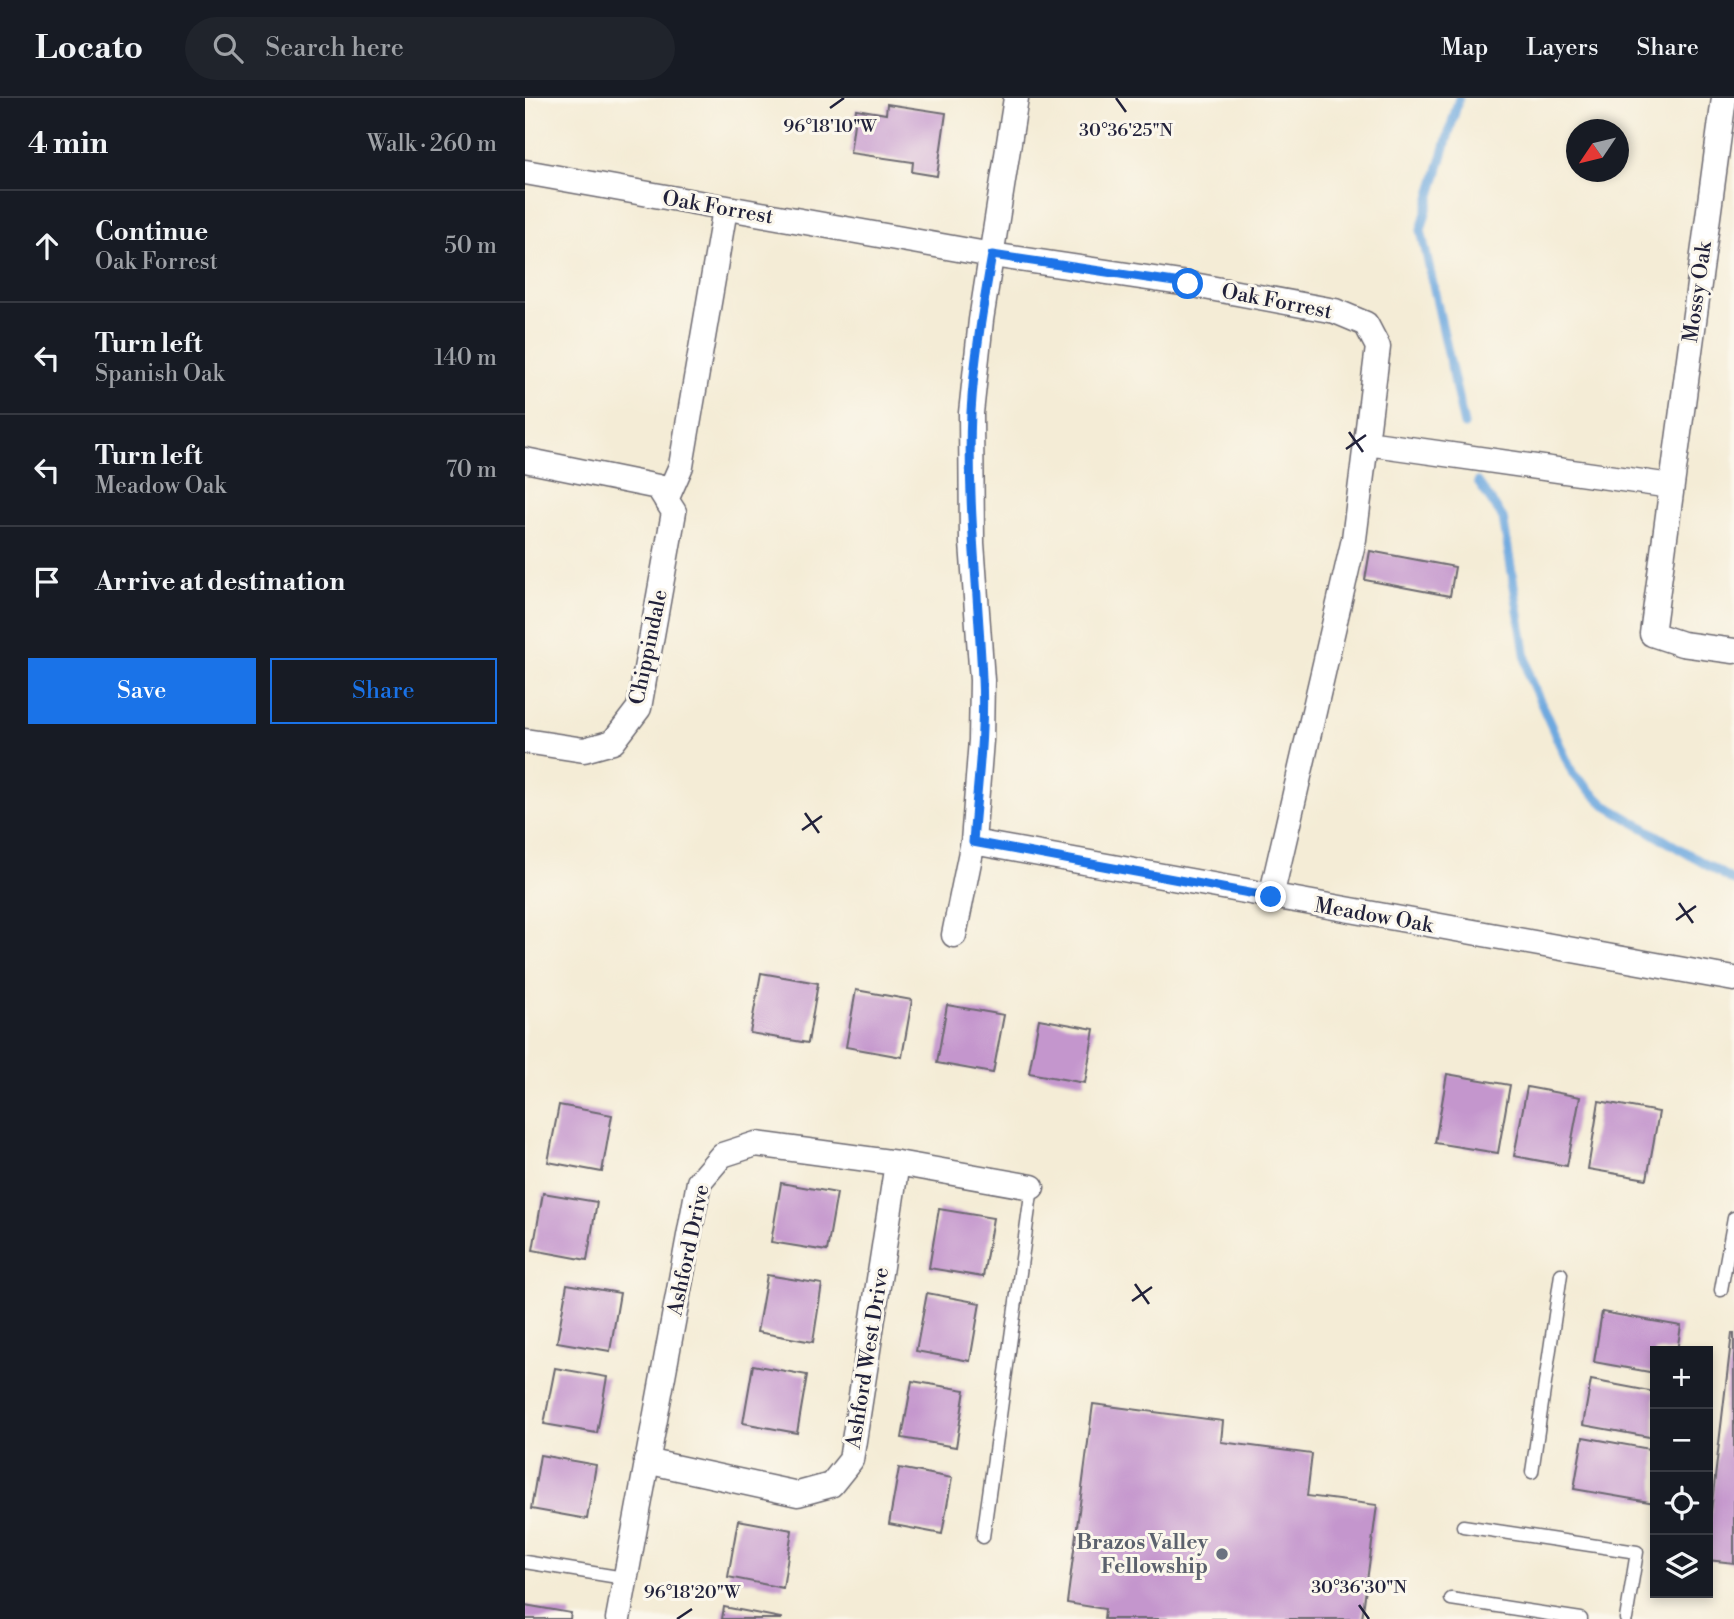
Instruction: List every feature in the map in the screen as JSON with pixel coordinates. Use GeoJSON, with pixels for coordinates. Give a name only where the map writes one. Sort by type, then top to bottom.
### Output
{"type":"FeatureCollection","features":[{"type":"Feature","properties":{"kind":"street"},"geometry":{"type":"LineString","coordinates":[[954,934],[973,842],[981,740],[982,680],[972,543],[971,413],[981,320],[1016,98]]}},
{"type":"Feature","properties":{"kind":"street","name":"Mossy Oak"},"geometry":{"type":"LineString","coordinates":[[1724,98],[1652,634],[1682,644],[1734,651]]}},
{"type":"Feature","properties":{"kind":"street","name":"Oak Forrest"},"geometry":{"type":"LineString","coordinates":[[525,172],[992,255],[1188,284],[1335,311],[1366,324],[1378,347],[1354,539],[1271,897]]}},
{"type":"Feature","properties":{"kind":"street"},"geometry":{"type":"LineString","coordinates":[[666,500],[681,466],[725,209]]}},
{"type":"Feature","properties":{"kind":"street"},"geometry":{"type":"LineString","coordinates":[[1367,443],[1671,486]]}},
{"type":"Feature","properties":{"kind":"street"},"geometry":{"type":"LineString","coordinates":[[525,460],[658,487],[666,500]]}},
{"type":"Feature","properties":{"kind":"street","name":"Chippindale"},"geometry":{"type":"LineString","coordinates":[[525,741],[585,750],[613,742],[639,708],[674,512],[666,500]]}},
{"type":"Feature","properties":{"kind":"street","name":"Meadow Oak"},"geometry":{"type":"LineString","coordinates":[[973,842],[1734,979]]}},
{"type":"Feature","properties":{"kind":"street","name":"Ashford Drive"},"geometry":{"type":"LineString","coordinates":[[618,1619],[699,1182],[722,1155],[756,1144],[897,1163],[1032,1187]]}},
{"type":"Feature","properties":{"kind":"street","name":"Ashford West Drive"},"geometry":{"type":"LineString","coordinates":[[646,1461],[798,1494],[831,1485],[851,1460],[897,1163]]}},
{"type":"Feature","properties":{"kind":"lane"},"geometry":{"type":"LineString","coordinates":[[983,1537],[1032,1187]]}},
{"type":"Feature","properties":{"kind":"lane"},"geometry":{"type":"LineString","coordinates":[[1721,1290],[1734,1218]]}},
{"type":"Feature","properties":{"kind":"lane"},"geometry":{"type":"LineString","coordinates":[[1532,1472],[1561,1273]]}},
{"type":"Feature","properties":{"kind":"lane"},"geometry":{"type":"LineString","coordinates":[[1463,1526],[1637,1552],[1626,1619]]}},
{"type":"Feature","properties":{"kind":"lane"},"geometry":{"type":"LineString","coordinates":[[525,1562],[624,1578]]}},
{"type":"Feature","properties":{"kind":"lane"},"geometry":{"type":"LineString","coordinates":[[1451,1599],[1581,1619]]}},
{"type":"Feature","properties":{"kind":"building"},"geometry":{"type":"Polygon","coordinates":[[[887,104],[946,113],[937,176],[912,172],[913,162],[850,153],[856,109],[886,114],[887,104]]]}},
{"type":"Feature","properties":{"kind":"building"},"geometry":{"type":"Polygon","coordinates":[[[1370,551],[1455,567],[1450,596],[1365,580],[1370,551]]]}},
{"type":"Feature","properties":{"kind":"building"},"geometry":{"type":"Polygon","coordinates":[[[761,973],[818,983],[808,1043],[750,1033],[761,973]]]}},
{"type":"Feature","properties":{"kind":"building"},"geometry":{"type":"Polygon","coordinates":[[[856,990],[912,1000],[902,1057],[846,1047],[856,990]]]}},
{"type":"Feature","properties":{"kind":"building"},"geometry":{"type":"Polygon","coordinates":[[[947,1005],[1004,1015],[993,1073],[937,1063],[947,1005]]]}},
{"type":"Feature","properties":{"kind":"building"},"geometry":{"type":"Polygon","coordinates":[[[1039,1019],[1094,1029],[1085,1083],[1029,1073],[1039,1019]]]}},
{"type":"Feature","properties":{"kind":"building"},"geometry":{"type":"Polygon","coordinates":[[[1447,1074],[1510,1085],[1498,1153],[1435,1143],[1447,1074]]]}},
{"type":"Feature","properties":{"kind":"building"},"geometry":{"type":"Polygon","coordinates":[[[1527,1087],[1580,1097],[1567,1166],[1514,1156],[1527,1087]]]}},
{"type":"Feature","properties":{"kind":"building"},"geometry":{"type":"Polygon","coordinates":[[[1599,1101],[1659,1112],[1647,1179],[1588,1169],[1599,1101]]]}},
{"type":"Feature","properties":{"kind":"building"},"geometry":{"type":"Polygon","coordinates":[[[559,1105],[612,1115],[602,1172],[548,1162],[559,1105]]]}},
{"type":"Feature","properties":{"kind":"building"},"geometry":{"type":"Polygon","coordinates":[[[781,1183],[837,1193],[827,1251],[771,1242],[781,1183]]]}},
{"type":"Feature","properties":{"kind":"building"},"geometry":{"type":"Polygon","coordinates":[[[543,1193],[597,1202],[587,1260],[533,1250],[543,1193]]]}},
{"type":"Feature","properties":{"kind":"building"},"geometry":{"type":"Polygon","coordinates":[[[939,1209],[993,1218],[983,1277],[929,1268],[939,1209]]]}},
{"type":"Feature","properties":{"kind":"building"},"geometry":{"type":"Polygon","coordinates":[[[767,1275],[822,1284],[813,1342],[757,1332],[767,1275]]]}},
{"type":"Feature","properties":{"kind":"building"},"geometry":{"type":"Polygon","coordinates":[[[567,1284],[620,1293],[610,1351],[557,1342],[567,1284]]]}},
{"type":"Feature","properties":{"kind":"building"},"geometry":{"type":"Polygon","coordinates":[[[927,1293],[980,1303],[970,1361],[916,1351],[927,1293]]]}},
{"type":"Feature","properties":{"kind":"building"},"geometry":{"type":"Polygon","coordinates":[[[1602,1312],[1681,1326],[1678,1346],[1650,1346],[1650,1372],[1594,1362],[1602,1312]]]}},
{"type":"Feature","properties":{"kind":"building"},"geometry":{"type":"Polygon","coordinates":[[[1734,1333],[1734,1563],[1713,1561],[1713,1494],[1734,1333]]]}},
{"type":"Feature","properties":{"kind":"building"},"geometry":{"type":"Polygon","coordinates":[[[753,1365],[807,1375],[797,1433],[743,1423],[753,1365]]]}},
{"type":"Feature","properties":{"kind":"building"},"geometry":{"type":"Polygon","coordinates":[[[555,1368],[607,1377],[597,1433],[544,1424],[555,1368]]]}},
{"type":"Feature","properties":{"kind":"building"},"geometry":{"type":"Polygon","coordinates":[[[1591,1380],[1650,1391],[1650,1437],[1583,1425],[1591,1380]]]}},
{"type":"Feature","properties":{"kind":"building"},"geometry":{"type":"Polygon","coordinates":[[[912,1381],[965,1390],[956,1447],[902,1438],[912,1381]]]}},
{"type":"Feature","properties":{"kind":"building","name":"Brazos Valley Fellowship"},"geometry":{"type":"Polygon","coordinates":[[[1093,1404],[1223,1421],[1221,1442],[1312,1454],[1307,1496],[1377,1505],[1362,1619],[1104,1619],[1105,1609],[1067,1603],[1093,1404]]]}},
{"type":"Feature","properties":{"kind":"building"},"geometry":{"type":"Polygon","coordinates":[[[1583,1437],[1650,1449],[1650,1502],[1574,1489],[1583,1437]]]}},
{"type":"Feature","properties":{"kind":"building"},"geometry":{"type":"Polygon","coordinates":[[[540,1455],[596,1465],[587,1519],[531,1509],[540,1455]]]}},
{"type":"Feature","properties":{"kind":"building"},"geometry":{"type":"Polygon","coordinates":[[[899,1468],[952,1478],[942,1534],[889,1524],[899,1468]]]}},
{"type":"Feature","properties":{"kind":"building"},"geometry":{"type":"Polygon","coordinates":[[[738,1520],[792,1530],[783,1588],[728,1577],[738,1520]]]}},
{"type":"Feature","properties":{"kind":"building"},"geometry":{"type":"Polygon","coordinates":[[[525,1605],[571,1613],[570,1619],[525,1619],[525,1605]]]}},
{"type":"Feature","properties":{"kind":"building"},"geometry":{"type":"Polygon","coordinates":[[[724,1607],[781,1618],[781,1619],[722,1619],[724,1607]]]}},
{"type":"Feature","properties":{"kind":"waterway"},"geometry":{"type":"LineString","coordinates":[[1459,98],[1421,230],[1464,425]]}},
{"type":"Feature","properties":{"kind":"waterway"},"geometry":{"type":"LineString","coordinates":[[1478,482],[1503,518],[1529,677],[1573,774],[1605,805],[1734,881]]}},
{"type":"Feature","properties":{"kind":"place","name":"Brazos Valley Fellowship"},"geometry":{"type":"Point","coordinates":[1222,1554]}},
{"type":"Feature","properties":{"kind":"route"},"geometry":{"type":"LineString","coordinates":[[1188,284],[992,255],[981,320],[971,413],[972,543],[982,680],[981,740],[973,842],[1271,897]]}}]}
